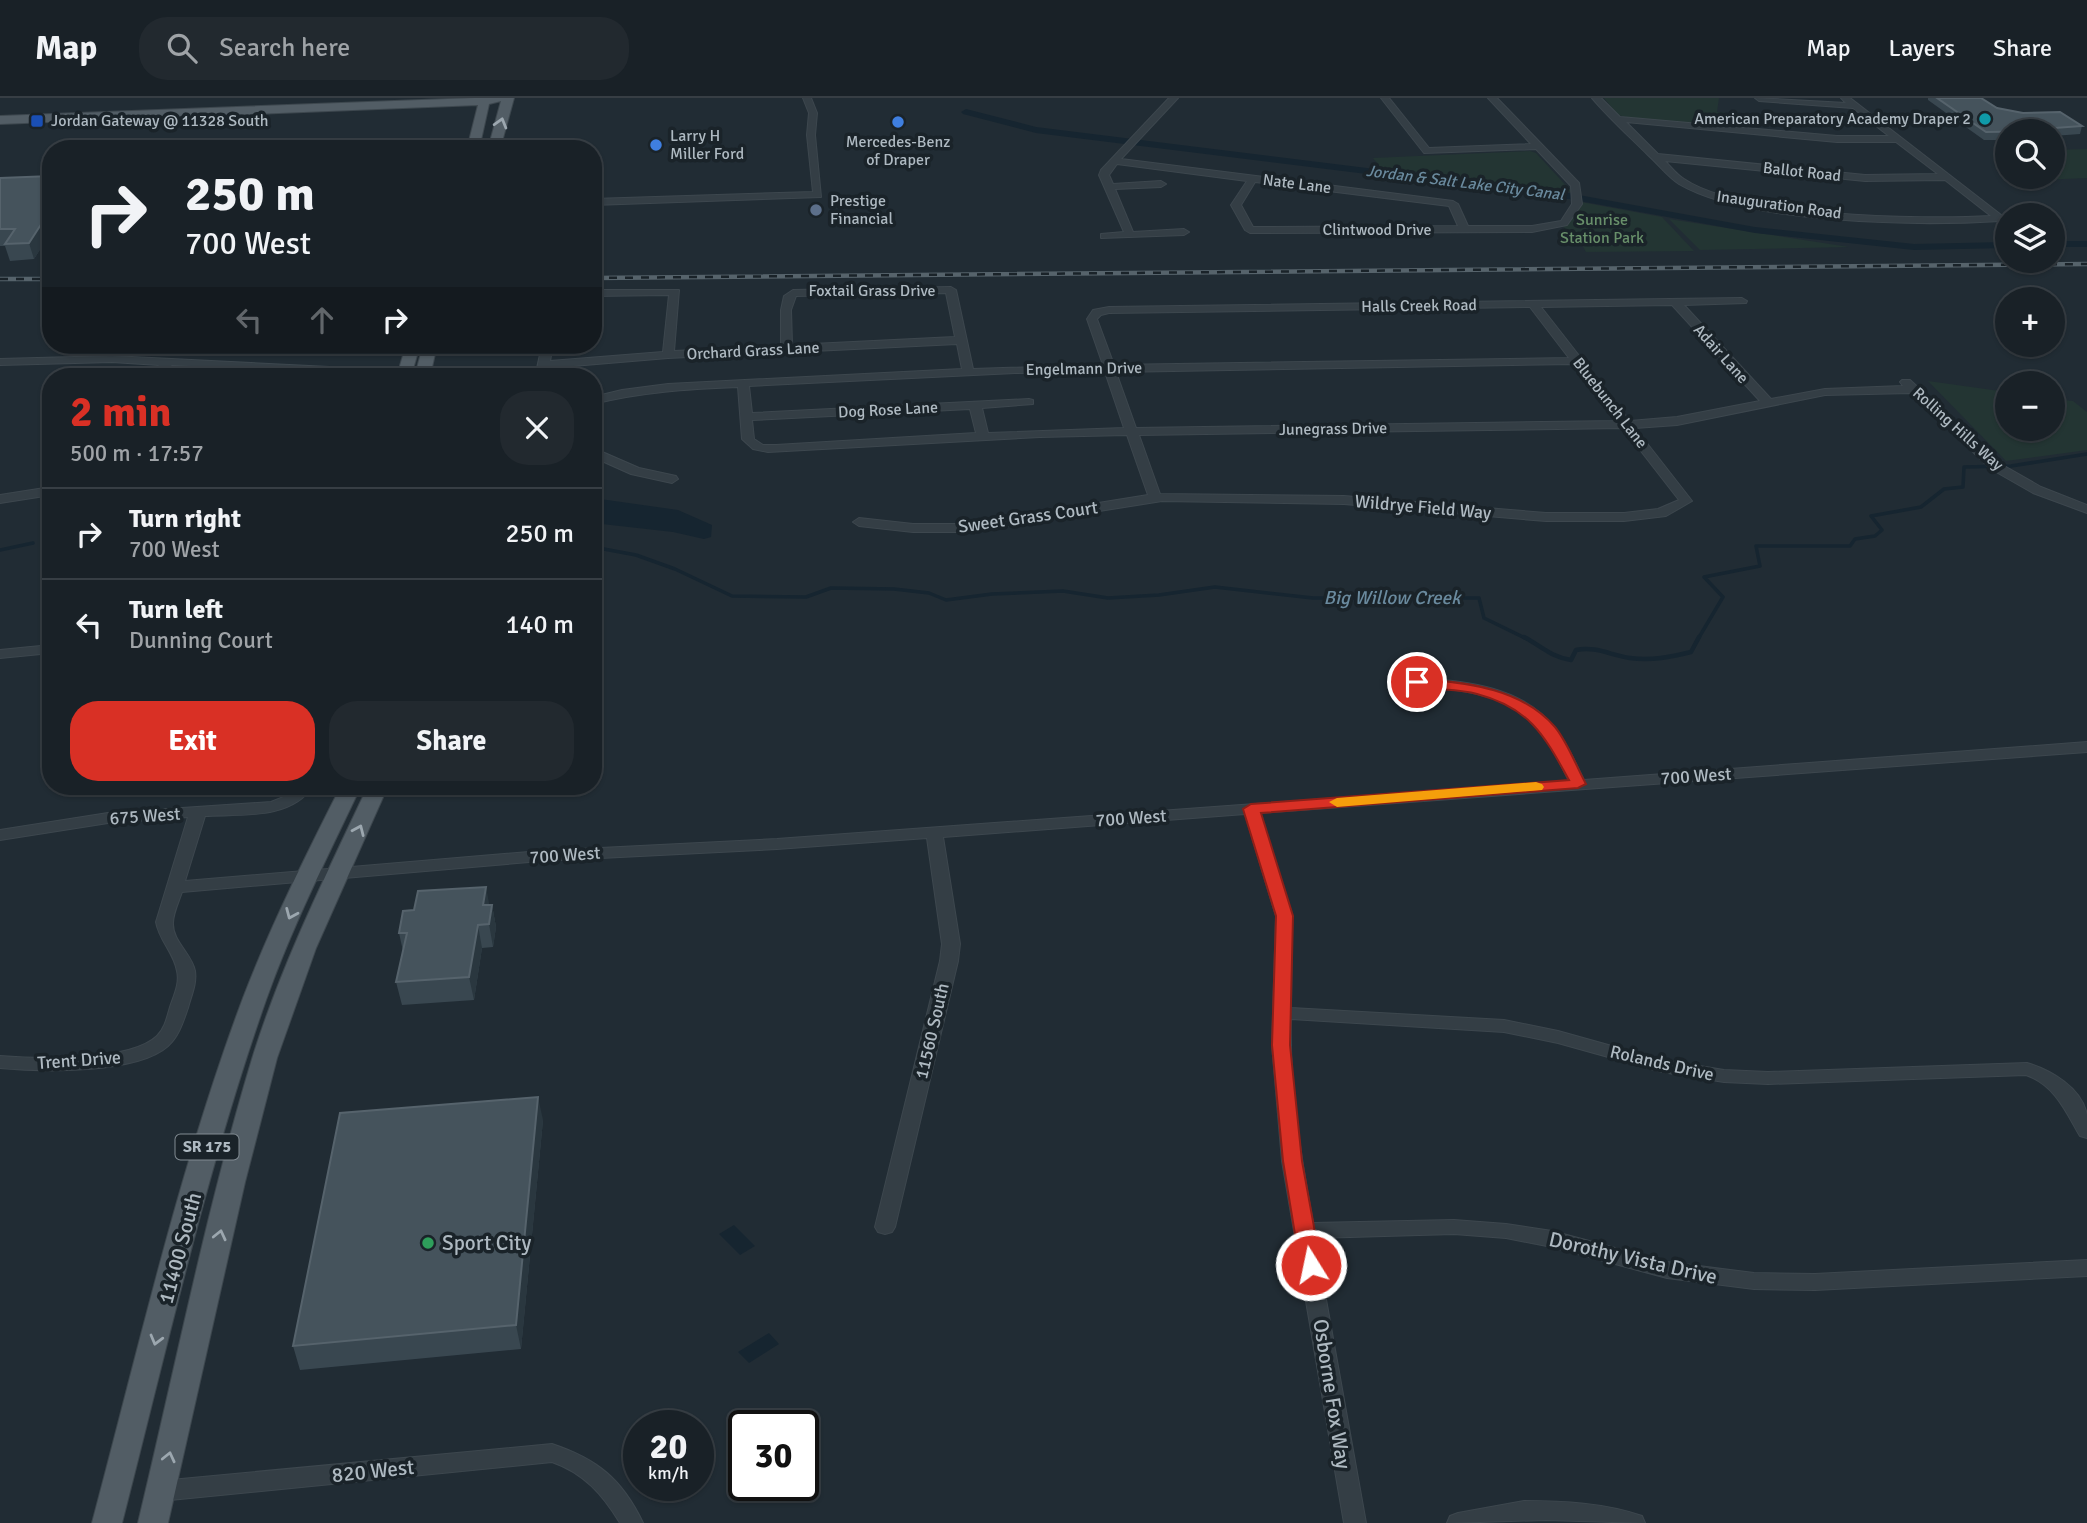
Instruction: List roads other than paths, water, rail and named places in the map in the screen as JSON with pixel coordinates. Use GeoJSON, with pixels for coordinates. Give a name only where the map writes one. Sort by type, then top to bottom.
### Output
{"type":"FeatureCollection","features":[{"type":"Feature","properties":{"kind":"main road"},"geometry":{"type":"LineString","coordinates":[[0,114],[414,98]]}},
{"type":"Feature","properties":{"kind":"main road"},"geometry":{"type":"LineString","coordinates":[[0,120],[501,98]]}},
{"type":"Feature","properties":{"kind":"main road"},"geometry":{"type":"LineString","coordinates":[[496,140],[508,98]]}},
{"type":"Feature","properties":{"kind":"main road"},"geometry":{"type":"LineString","coordinates":[[475,140],[485,99]]}},
{"type":"Feature","properties":{"kind":"main road","name":"11400 South"},"geometry":{"type":"LineString","coordinates":[[107,1523],[216,1112],[256,997],[307,876],[347,795]]}},
{"type":"Feature","properties":{"kind":"main road","name":"11400 South"},"geometry":{"type":"LineString","coordinates":[[153,1523],[232,1182],[265,1058],[305,948],[374,795]]}},
{"type":"Feature","properties":{"kind":"street"},"geometry":{"type":"LineString","coordinates":[[602,202],[818,195],[811,135],[813,113],[807,98]]}},
{"type":"Feature","properties":{"kind":"street"},"geometry":{"type":"LineString","coordinates":[[1129,235],[1104,175],[1105,170],[1174,98]]}},
{"type":"Feature","properties":{"kind":"street"},"geometry":{"type":"LineString","coordinates":[[1385,98],[1427,152],[1537,146]]}},
{"type":"Feature","properties":{"kind":"street"},"geometry":{"type":"LineString","coordinates":[[1492,98],[1537,146]]}},
{"type":"Feature","properties":{"kind":"street","name":"Inauguration Road"},"geometry":{"type":"LineString","coordinates":[[1596,98],[1680,181],[1694,190],[1742,203],[1896,219],[2000,218],[1949,177]]}},
{"type":"Feature","properties":{"kind":"street"},"geometry":{"type":"LineString","coordinates":[[1759,98],[1855,106]]}},
{"type":"Feature","properties":{"kind":"street"},"geometry":{"type":"LineString","coordinates":[[1845,98],[1949,177]]}},
{"type":"Feature","properties":{"kind":"street"},"geometry":{"type":"LineString","coordinates":[[1617,119],[1838,139],[1899,139]]}},
{"type":"Feature","properties":{"kind":"street","name":"Clintwood Drive"},"geometry":{"type":"LineString","coordinates":[[1253,178],[1237,205],[1250,230],[1532,229],[1564,223],[1577,198],[1576,185],[1537,146]]}},
{"type":"Feature","properties":{"kind":"street","name":"Ballot Road"},"geometry":{"type":"LineString","coordinates":[[1656,157],[1865,178],[1949,177]]}},
{"type":"Feature","properties":{"kind":"street","name":"Nate Lane"},"geometry":{"type":"LineString","coordinates":[[1114,161],[1453,204],[1464,229]]}},
{"type":"Feature","properties":{"kind":"street"},"geometry":{"type":"LineString","coordinates":[[1109,187],[1161,184]]}},
{"type":"Feature","properties":{"kind":"street"},"geometry":{"type":"LineString","coordinates":[[1105,236],[1184,232]]}},
{"type":"Feature","properties":{"kind":"street","name":"Foxtail Grass Drive"},"geometry":{"type":"LineString","coordinates":[[787,349],[786,310],[789,296],[793,293],[951,290],[963,340]]}},
{"type":"Feature","properties":{"kind":"street"},"geometry":{"type":"LineString","coordinates":[[602,293],[675,292],[668,355]]}},
{"type":"Feature","properties":{"kind":"street","name":"Halls Creek Road"},"geometry":{"type":"LineString","coordinates":[[1110,368],[1092,319],[1097,312],[1742,301]]}},
{"type":"Feature","properties":{"kind":"street","name":"Adair Lane"},"geometry":{"type":"LineString","coordinates":[[1675,302],[1755,391],[1769,402]]}},
{"type":"Feature","properties":{"kind":"street","name":"Bluebunch Lane"},"geometry":{"type":"LineString","coordinates":[[1534,304],[1686,501]]}},
{"type":"Feature","properties":{"kind":"street"},"geometry":{"type":"LineString","coordinates":[[963,340],[968,371]]}},
{"type":"Feature","properties":{"kind":"street","name":"Orchard Grass Lane"},"geometry":{"type":"LineString","coordinates":[[566,368],[668,355],[743,356],[787,349],[963,340]]}},
{"type":"Feature","properties":{"kind":"street"},"geometry":{"type":"LineString","coordinates":[[0,362],[112,359],[273,368]]}},
{"type":"Feature","properties":{"kind":"street","name":"Engelmann Drive"},"geometry":{"type":"LineString","coordinates":[[602,399],[653,388],[968,371],[1577,361]]}},
{"type":"Feature","properties":{"kind":"street"},"geometry":{"type":"LineString","coordinates":[[162,368],[169,362]]}},
{"type":"Feature","properties":{"kind":"street"},"geometry":{"type":"LineString","coordinates":[[1110,368],[1156,498]]}},
{"type":"Feature","properties":{"kind":"street"},"geometry":{"type":"LineString","coordinates":[[743,383],[746,416]]}},
{"type":"Feature","properties":{"kind":"street","name":"Junegrass Drive"},"geometry":{"type":"LineString","coordinates":[[746,416],[748,439],[752,445],[776,449],[983,437],[1132,432],[1626,424],[1677,421],[1835,391],[1909,386]]}},
{"type":"Feature","properties":{"kind":"street","name":"Rolling Hills Way"},"geometry":{"type":"LineString","coordinates":[[1909,386],[1989,461],[2037,490],[2087,509]]}},
{"type":"Feature","properties":{"kind":"street","name":"Dog Rose Lane"},"geometry":{"type":"LineString","coordinates":[[746,416],[1029,402]]}},
{"type":"Feature","properties":{"kind":"street"},"geometry":{"type":"LineString","coordinates":[[975,405],[983,437]]}},
{"type":"Feature","properties":{"kind":"street"},"geometry":{"type":"LineString","coordinates":[[602,456],[635,471],[672,479]]}},
{"type":"Feature","properties":{"kind":"street"},"geometry":{"type":"LineString","coordinates":[[0,499],[42,492]]}},
{"type":"Feature","properties":{"kind":"street","name":"Wildrye Field Way"},"geometry":{"type":"LineString","coordinates":[[1156,498],[1344,500],[1546,517],[1648,514],[1681,506],[1686,501]]}},
{"type":"Feature","properties":{"kind":"street","name":"Sweet Grass Court"},"geometry":{"type":"LineString","coordinates":[[859,522],[913,528],[968,527],[1156,498]]}},
{"type":"Feature","properties":{"kind":"street"},"geometry":{"type":"LineString","coordinates":[[0,654],[42,650]]}},
{"type":"Feature","properties":{"kind":"street"},"geometry":{"type":"LineString","coordinates":[[1417,682],[1480,690],[1527,710],[1549,731],[1578,784]]}},
{"type":"Feature","properties":{"kind":"street","name":"700 West"},"geometry":{"type":"LineString","coordinates":[[175,887],[591,853],[934,833],[2087,747]]}},
{"type":"Feature","properties":{"kind":"street","name":"675 West"},"geometry":{"type":"LineString","coordinates":[[0,835],[108,818],[274,807],[290,802],[297,795]]}},
{"type":"Feature","properties":{"kind":"street","name":"Osborne Fox Way"},"geometry":{"type":"LineString","coordinates":[[1251,809],[1284,916],[1281,1045],[1291,1148],[1355,1523]]}},
{"type":"Feature","properties":{"kind":"street","name":"Trent Drive"},"geometry":{"type":"LineString","coordinates":[[0,1062],[40,1064],[125,1058],[160,1044],[173,1026],[186,982],[186,970],[166,935],[164,922],[198,812]]}},
{"type":"Feature","properties":{"kind":"street","name":"11560 South"},"geometry":{"type":"LineString","coordinates":[[885,1227],[949,961],[951,944],[934,833]]}},
{"type":"Feature","properties":{"kind":"street","name":"Rolands Drive"},"geometry":{"type":"LineString","coordinates":[[1282,1013],[1504,1026],[1558,1037],[1662,1066],[1724,1076],[1768,1078],[2019,1067],[2044,1074],[2065,1091],[2087,1131]]}},
{"type":"Feature","properties":{"kind":"street","name":"Dorothy Vista Drive"},"geometry":{"type":"LineString","coordinates":[[1305,1231],[1454,1227],[1506,1231],[1552,1239],[1667,1270],[1754,1282],[1815,1282],[2087,1268]]}},
{"type":"Feature","properties":{"kind":"street","name":"820 West"},"geometry":{"type":"LineString","coordinates":[[160,1492],[552,1453],[572,1458],[595,1472],[615,1494],[632,1523]]}},
{"type":"Feature","properties":{"kind":"street"},"geometry":{"type":"LineString","coordinates":[[1458,1523],[1480,1516],[1533,1510],[1590,1512],[1634,1523]]}},
{"type":"Feature","properties":{"kind":"water"},"geometry":{"type":"Polygon","coordinates":[[[602,499],[678,510],[712,525],[711,537],[704,539],[673,532],[602,524],[602,499]]]}},
{"type":"Feature","properties":{"kind":"water"},"geometry":{"type":"Polygon","coordinates":[[[734,1225],[755,1246],[740,1255],[719,1234],[734,1225]]]}},
{"type":"Feature","properties":{"kind":"water"},"geometry":{"type":"Polygon","coordinates":[[[769,1333],[779,1344],[749,1363],[738,1352],[769,1333]]]}},
{"type":"Feature","properties":{"kind":"waterway","name":"Jordan & Salt Lake City Canal"},"geometry":{"type":"LineString","coordinates":[[966,112],[1036,130],[1568,196],[1755,230],[1914,247],[1995,245]]}},
{"type":"Feature","properties":{"kind":"waterway","name":"Jordan & Salt Lake City Canal"},"geometry":{"type":"LineString","coordinates":[[2065,244],[2087,244]]}},
{"type":"Feature","properties":{"kind":"waterway","name":"Big Willow Creek"},"geometry":{"type":"LineString","coordinates":[[1698,639],[1723,597],[1704,577],[1760,566],[1756,546],[1850,546],[1855,539],[1875,536],[1882,530],[1871,516],[1921,507],[1944,489],[1963,487],[1964,467],[2011,466],[2087,454]]}},
{"type":"Feature","properties":{"kind":"waterway","name":"Big Willow Creek"},"geometry":{"type":"LineString","coordinates":[[0,550],[33,543]]}},
{"type":"Feature","properties":{"kind":"waterway","name":"Big Willow Creek"},"geometry":{"type":"LineString","coordinates":[[602,549],[636,555],[675,569],[732,596],[806,597],[831,588],[894,589],[929,593],[946,600],[992,594],[1063,591],[1108,598],[1159,595],[1215,587],[1313,598],[1479,598],[1484,618],[1527,639]]}},
{"type":"Feature","properties":{"kind":"waterway","name":"Big Willow Creek"},"geometry":{"type":"LineString","coordinates":[[1524,637],[1552,654],[1571,660],[1576,650],[1583,649],[1638,659],[1668,657],[1691,652],[1699,637]]}},
{"type":"Feature","properties":{"kind":"railway"},"geometry":{"type":"LineString","coordinates":[[602,278],[2087,264]]}},
{"type":"Feature","properties":{"kind":"railway"},"geometry":{"type":"LineString","coordinates":[[0,279],[42,279]]}},
{"type":"Feature","properties":{"kind":"place","name":"American Preparatory Academy Draper 2"},"geometry":{"type":"Point","coordinates":[1985,119]}},
{"type":"Feature","properties":{"kind":"place","name":"Jordan Gateway @ 11328 South"},"geometry":{"type":"Point","coordinates":[37,121]}},
{"type":"Feature","properties":{"kind":"place","name":"Mercedes-Benz of Draper"},"geometry":{"type":"Point","coordinates":[898,122]}},
{"type":"Feature","properties":{"kind":"place","name":"Larry H Miller Ford"},"geometry":{"type":"Point","coordinates":[656,145]}},
{"type":"Feature","properties":{"kind":"place","name":"Prestige Financial"},"geometry":{"type":"Point","coordinates":[816,210]}},
{"type":"Feature","properties":{"kind":"place","name":"Sport City"},"geometry":{"type":"Point","coordinates":[428,1243]}},
{"type":"Feature","properties":{"kind":"park label","name":"Sunrise Station Park"},"geometry":{"type":"Point","coordinates":[1602,229]}}]}
